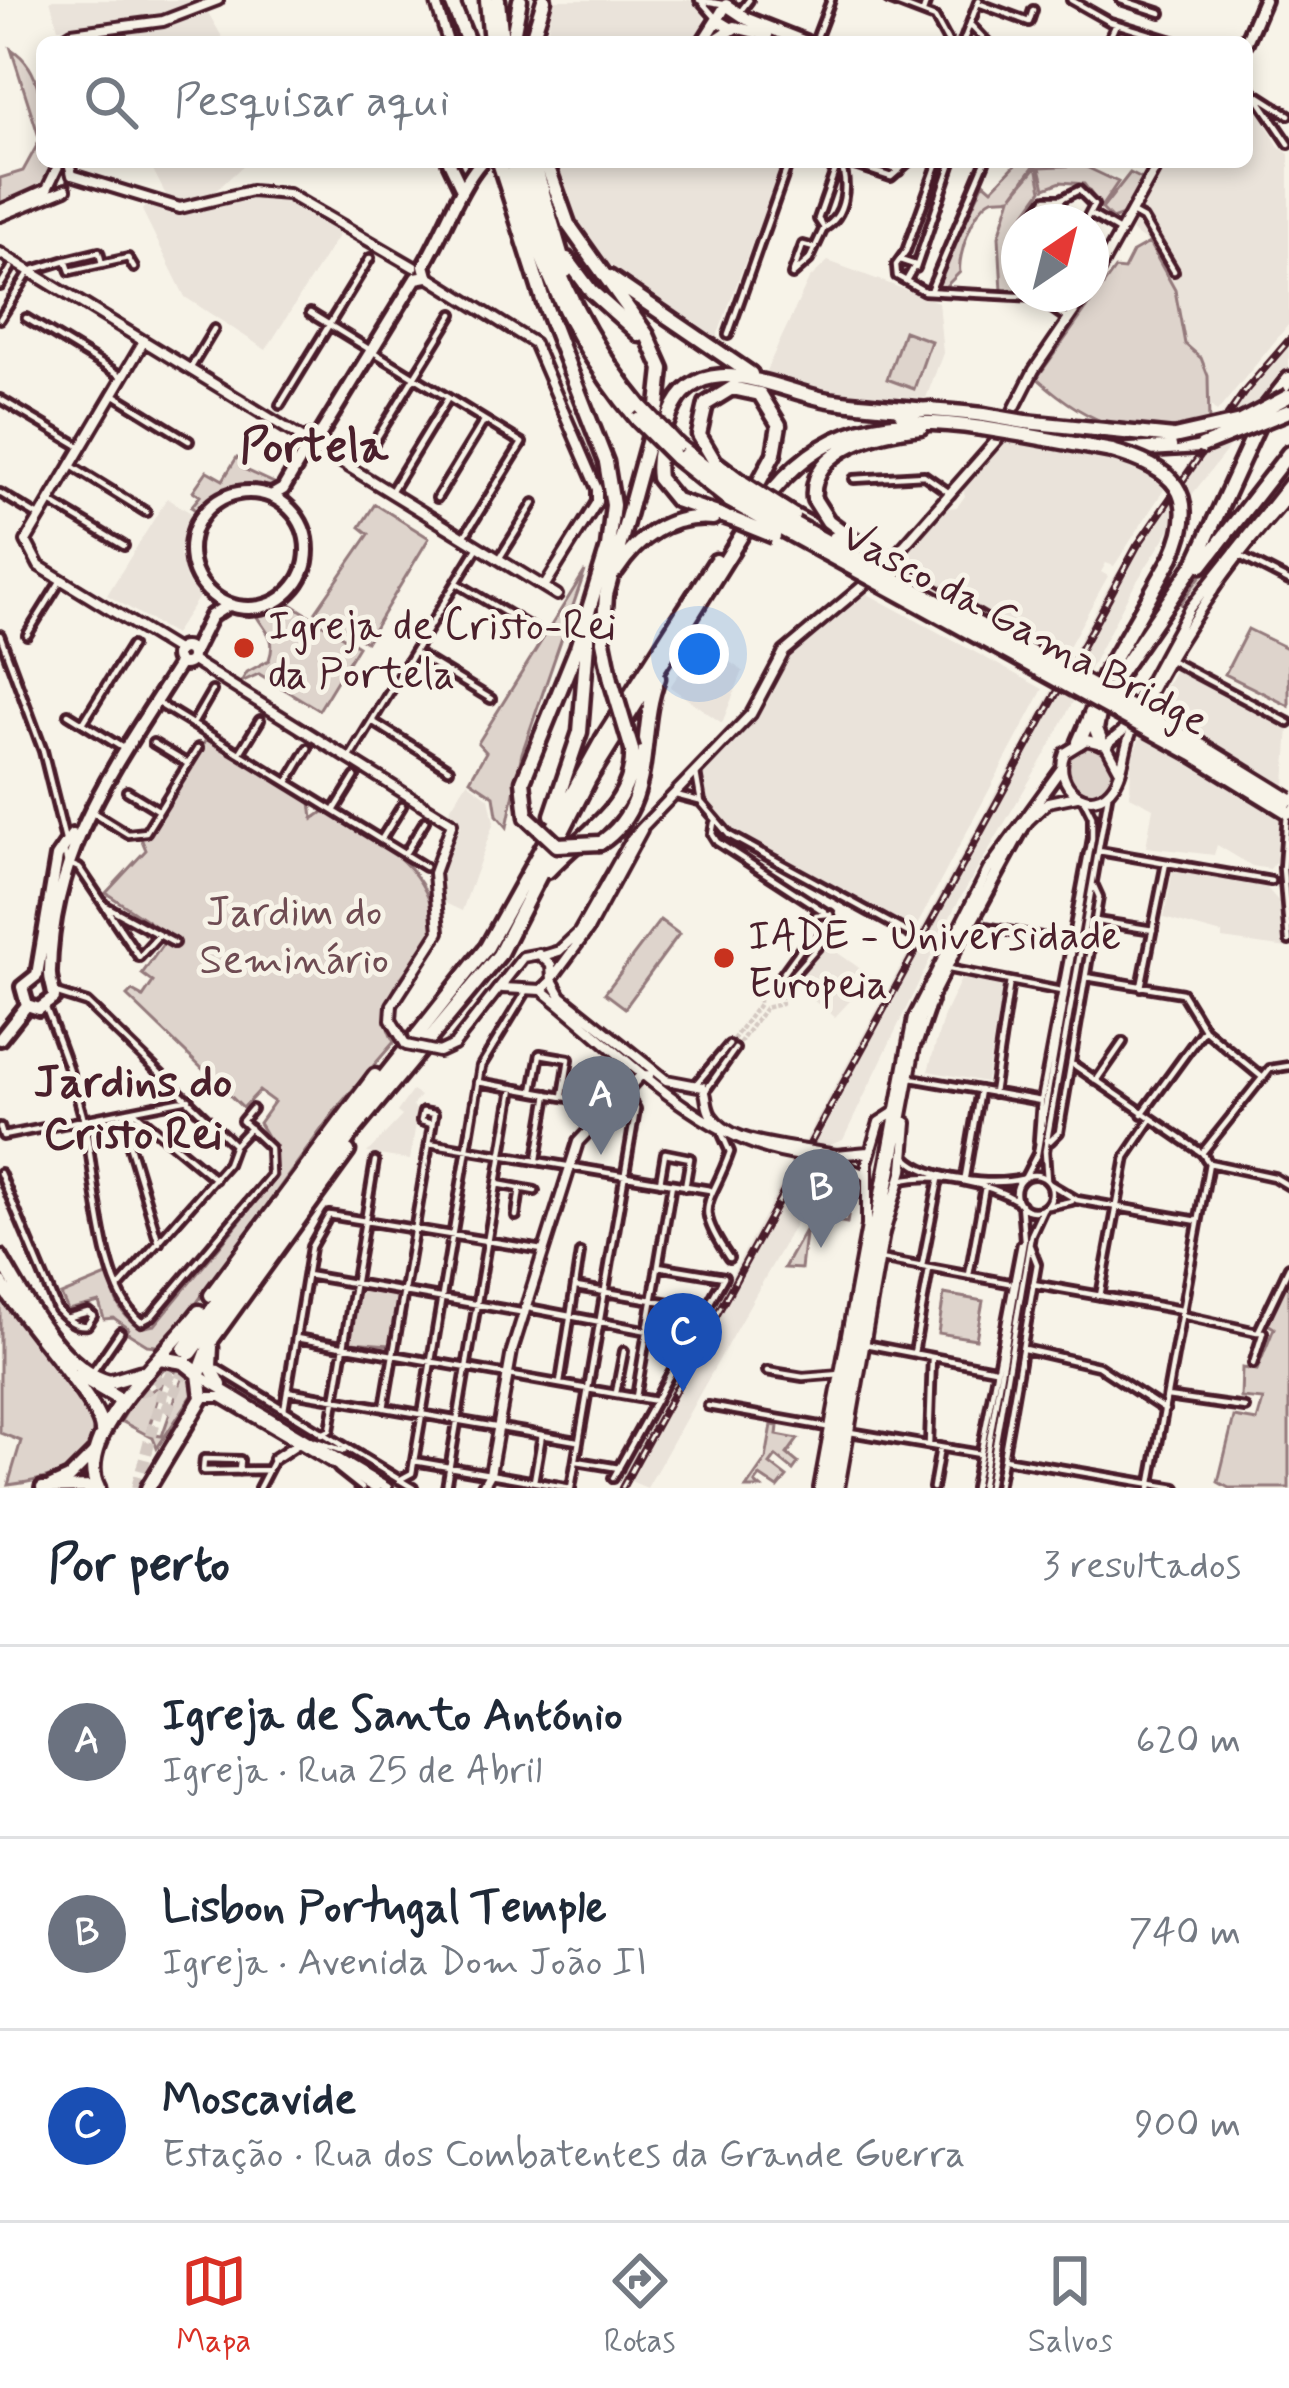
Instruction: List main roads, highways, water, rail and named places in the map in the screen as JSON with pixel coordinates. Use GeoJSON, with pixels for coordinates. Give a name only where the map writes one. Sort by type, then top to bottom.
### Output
{"type":"FeatureCollection","features":[{"type":"Feature","properties":{"kind":"highway"},"geometry":{"type":"LineString","coordinates":[[456,0],[469,36]]}},
{"type":"Feature","properties":{"kind":"highway"},"geometry":{"type":"LineString","coordinates":[[487,0],[490,36]]}},
{"type":"Feature","properties":{"kind":"highway"},"geometry":{"type":"LineString","coordinates":[[498,0],[501,36]]}},
{"type":"Feature","properties":{"kind":"highway"},"geometry":{"type":"LineString","coordinates":[[513,36],[520,0]]}},
{"type":"Feature","properties":{"kind":"highway"},"geometry":{"type":"LineString","coordinates":[[533,36],[544,0]]}},
{"type":"Feature","properties":{"kind":"highway"},"geometry":{"type":"LineString","coordinates":[[507,168],[529,260],[610,480],[610,536],[589,611],[521,790],[527,817],[557,845],[600,843],[624,821],[638,792],[648,710],[667,654]]}},
{"type":"Feature","properties":{"kind":"highway"},"geometry":{"type":"LineString","coordinates":[[508,168],[583,344]]}},
{"type":"Feature","properties":{"kind":"highway"},"geometry":{"type":"LineString","coordinates":[[525,168],[542,230],[578,313],[639,413]]}},
{"type":"Feature","properties":{"kind":"highway"},"geometry":{"type":"LineString","coordinates":[[536,168],[578,313]]}},
{"type":"Feature","properties":{"kind":"highway"},"geometry":{"type":"LineString","coordinates":[[539,881],[618,802],[631,774],[632,750],[602,632],[609,582],[658,406],[662,369],[560,209],[548,168]]}},
{"type":"Feature","properties":{"kind":"highway"},"geometry":{"type":"LineString","coordinates":[[555,235],[590,291],[652,350]]}},
{"type":"Feature","properties":{"kind":"highway"},"geometry":{"type":"LineString","coordinates":[[586,253],[630,295],[767,384]]}},
{"type":"Feature","properties":{"kind":"highway"},"geometry":{"type":"LineString","coordinates":[[529,260],[583,344],[676,451],[736,492],[986,620],[1042,662]]}},
{"type":"Feature","properties":{"kind":"highway"},"geometry":{"type":"LineString","coordinates":[[815,551],[682,503],[661,485],[657,462],[666,426],[676,401],[698,380],[727,374],[839,402],[930,409],[1153,464],[1172,480],[1185,517],[1172,556],[1101,682],[1079,742]]}},
{"type":"Feature","properties":{"kind":"highway"},"geometry":{"type":"LineString","coordinates":[[1091,714],[1205,545],[1266,408],[1289,379]]}},
{"type":"Feature","properties":{"kind":"highway"},"geometry":{"type":"LineString","coordinates":[[729,541],[770,463],[779,432],[767,400],[751,390],[732,388],[706,404],[700,435],[736,492]]}},
{"type":"Feature","properties":{"kind":"highway"},"geometry":{"type":"LineString","coordinates":[[888,566],[828,521],[814,499],[821,469],[858,442],[895,430],[983,422],[1161,438],[1240,422],[1289,396]]}},
{"type":"Feature","properties":{"kind":"highway"},"geometry":{"type":"LineString","coordinates":[[930,409],[863,420],[811,444],[772,479],[602,740],[487,947],[414,1038],[188,1351],[383,1094],[490,967],[596,767],[757,512],[802,461],[835,440],[880,424],[924,419],[963,425]]}},
{"type":"Feature","properties":{"kind":"highway"},"geometry":{"type":"LineString","coordinates":[[1112,451],[1202,446],[1289,411]]}},
{"type":"Feature","properties":{"kind":"highway"},"geometry":{"type":"LineString","coordinates":[[1103,743],[1098,714],[1118,680],[1289,453]]}},
{"type":"Feature","properties":{"kind":"highway","name":"Vasco da Gama Bridge"},"geometry":{"type":"LineString","coordinates":[[736,492],[815,551],[1192,754],[1289,813]]}},
{"type":"Feature","properties":{"kind":"highway","name":"Vasco da Gama Bridge"},"geometry":{"type":"LineString","coordinates":[[736,492],[1289,798]]}},
{"type":"Feature","properties":{"kind":"highway"},"geometry":{"type":"LineString","coordinates":[[609,582],[641,539],[664,525],[726,517]]}},
{"type":"Feature","properties":{"kind":"highway"},"geometry":{"type":"LineString","coordinates":[[540,852],[580,732],[589,611]]}},
{"type":"Feature","properties":{"kind":"highway"},"geometry":{"type":"LineString","coordinates":[[1,1266],[74,1360],[91,1375],[124,1381],[158,1358],[187,1328],[342,1115],[414,1038]]}},
{"type":"Feature","properties":{"kind":"highway"},"geometry":{"type":"LineString","coordinates":[[148,1488],[202,1398],[199,1375],[212,1340],[383,1094]]}},
{"type":"Feature","properties":{"kind":"highway"},"geometry":{"type":"LineString","coordinates":[[1,1266],[38,1328],[82,1378],[116,1397]]}},
{"type":"Feature","properties":{"kind":"highway"},"geometry":{"type":"LineString","coordinates":[[1,1266],[31,1331],[94,1403],[103,1420],[101,1439]]}},
{"type":"Feature","properties":{"kind":"highway"},"geometry":{"type":"LineString","coordinates":[[212,1340],[210,1362],[220,1391]]}},
{"type":"Feature","properties":{"kind":"highway"},"geometry":{"type":"LineString","coordinates":[[158,1358],[184,1362],[199,1375]]}},
{"type":"Feature","properties":{"kind":"highway"},"geometry":{"type":"LineString","coordinates":[[97,1487],[91,1474],[94,1454],[145,1368]]}},
{"type":"Feature","properties":{"kind":"main road"},"geometry":{"type":"LineString","coordinates":[[1245,36],[1260,0]]}},
{"type":"Feature","properties":{"kind":"main road"},"geometry":{"type":"LineString","coordinates":[[717,19],[737,11]]}},
{"type":"Feature","properties":{"kind":"main road"},"geometry":{"type":"LineString","coordinates":[[718,36],[737,11]]}},
{"type":"Feature","properties":{"kind":"main road"},"geometry":{"type":"LineString","coordinates":[[737,11],[777,36]]}},
{"type":"Feature","properties":{"kind":"main road"},"geometry":{"type":"LineString","coordinates":[[707,36],[717,19],[737,11],[793,36]]}},
{"type":"Feature","properties":{"kind":"main road"},"geometry":{"type":"LineString","coordinates":[[453,168],[461,188]]}},
{"type":"Feature","properties":{"kind":"main road"},"geometry":{"type":"LineString","coordinates":[[271,496],[283,489],[313,446],[455,213],[461,188],[476,168]]}},
{"type":"Feature","properties":{"kind":"main road"},"geometry":{"type":"LineString","coordinates":[[288,507],[288,493],[313,446]]}},
{"type":"Feature","properties":{"kind":"main road"},"geometry":{"type":"LineString","coordinates":[[232,494],[271,496],[288,507],[307,540],[299,581],[266,606],[228,605],[210,594],[191,560],[199,520],[232,494]]}},
{"type":"Feature","properties":{"kind":"main road"},"geometry":{"type":"LineString","coordinates":[[185,655],[208,609],[210,594]]}},
{"type":"Feature","properties":{"kind":"main road"},"geometry":{"type":"LineString","coordinates":[[27,1005],[22,987],[37,975],[78,828],[185,655],[212,616],[228,605]]}},
{"type":"Feature","properties":{"kind":"main road"},"geometry":{"type":"LineString","coordinates":[[27,1005],[46,1007],[53,987],[69,857]]}},
{"type":"Feature","properties":{"kind":"main road"},"geometry":{"type":"LineString","coordinates":[[37,975],[53,987]]}},
{"type":"Feature","properties":{"kind":"main road"},"geometry":{"type":"LineString","coordinates":[[0,1039],[27,1005]]}},
{"type":"Feature","properties":{"kind":"main road"},"geometry":{"type":"LineString","coordinates":[[46,1487],[70,1478],[94,1454]]}},
{"type":"Feature","properties":{"kind":"main road"},"geometry":{"type":"LineString","coordinates":[[46,1487],[97,1487]]}},
{"type":"Feature","properties":{"kind":"tunnel"},"geometry":{"type":"LineString","coordinates":[[729,1045],[759,1004],[759,987],[779,985],[781,1004],[765,1008],[735,1049]]}},
{"type":"Feature","properties":{"kind":"tunnel"},"geometry":{"type":"LineString","coordinates":[[137,1488],[164,1387],[184,1349]]}},
{"type":"Feature","properties":{"kind":"tunnel"},"geometry":{"type":"LineString","coordinates":[[166,1412],[191,1354]]}},
{"type":"Feature","properties":{"kind":"tunnel"},"geometry":{"type":"LineString","coordinates":[[120,1396],[147,1389],[169,1369]]}},
{"type":"Feature","properties":{"kind":"railway"},"geometry":{"type":"LineString","coordinates":[[622,1488],[1137,546],[1245,391],[1289,340]]}},
{"type":"Feature","properties":{"kind":"place","name":"Igreja de Cristo-Rei da Portela"},"geometry":{"type":"Point","coordinates":[244,648]}},
{"type":"Feature","properties":{"kind":"place","name":"IADE - Universidade Europeia"},"geometry":{"type":"Point","coordinates":[724,958]}},
{"type":"Feature","properties":{"kind":"place","name":"Igreja de Santo António"},"geometry":{"type":"Point","coordinates":[601,1155]}},
{"type":"Feature","properties":{"kind":"place","name":"Lisbon Portugal Temple"},"geometry":{"type":"Point","coordinates":[821,1248]}},
{"type":"Feature","properties":{"kind":"place","name":"Moscavide"},"geometry":{"type":"Point","coordinates":[683,1392]}},
{"type":"Feature","properties":{"kind":"district","name":"Portela"},"geometry":{"type":"Point","coordinates":[314,444]}},
{"type":"Feature","properties":{"kind":"district","name":"Jardins do Cristo Rei"},"geometry":{"type":"Point","coordinates":[133,1106]}},
{"type":"Feature","properties":{"kind":"park label","name":"Jardim do Seminário"},"geometry":{"type":"Point","coordinates":[294,934]}}]}
